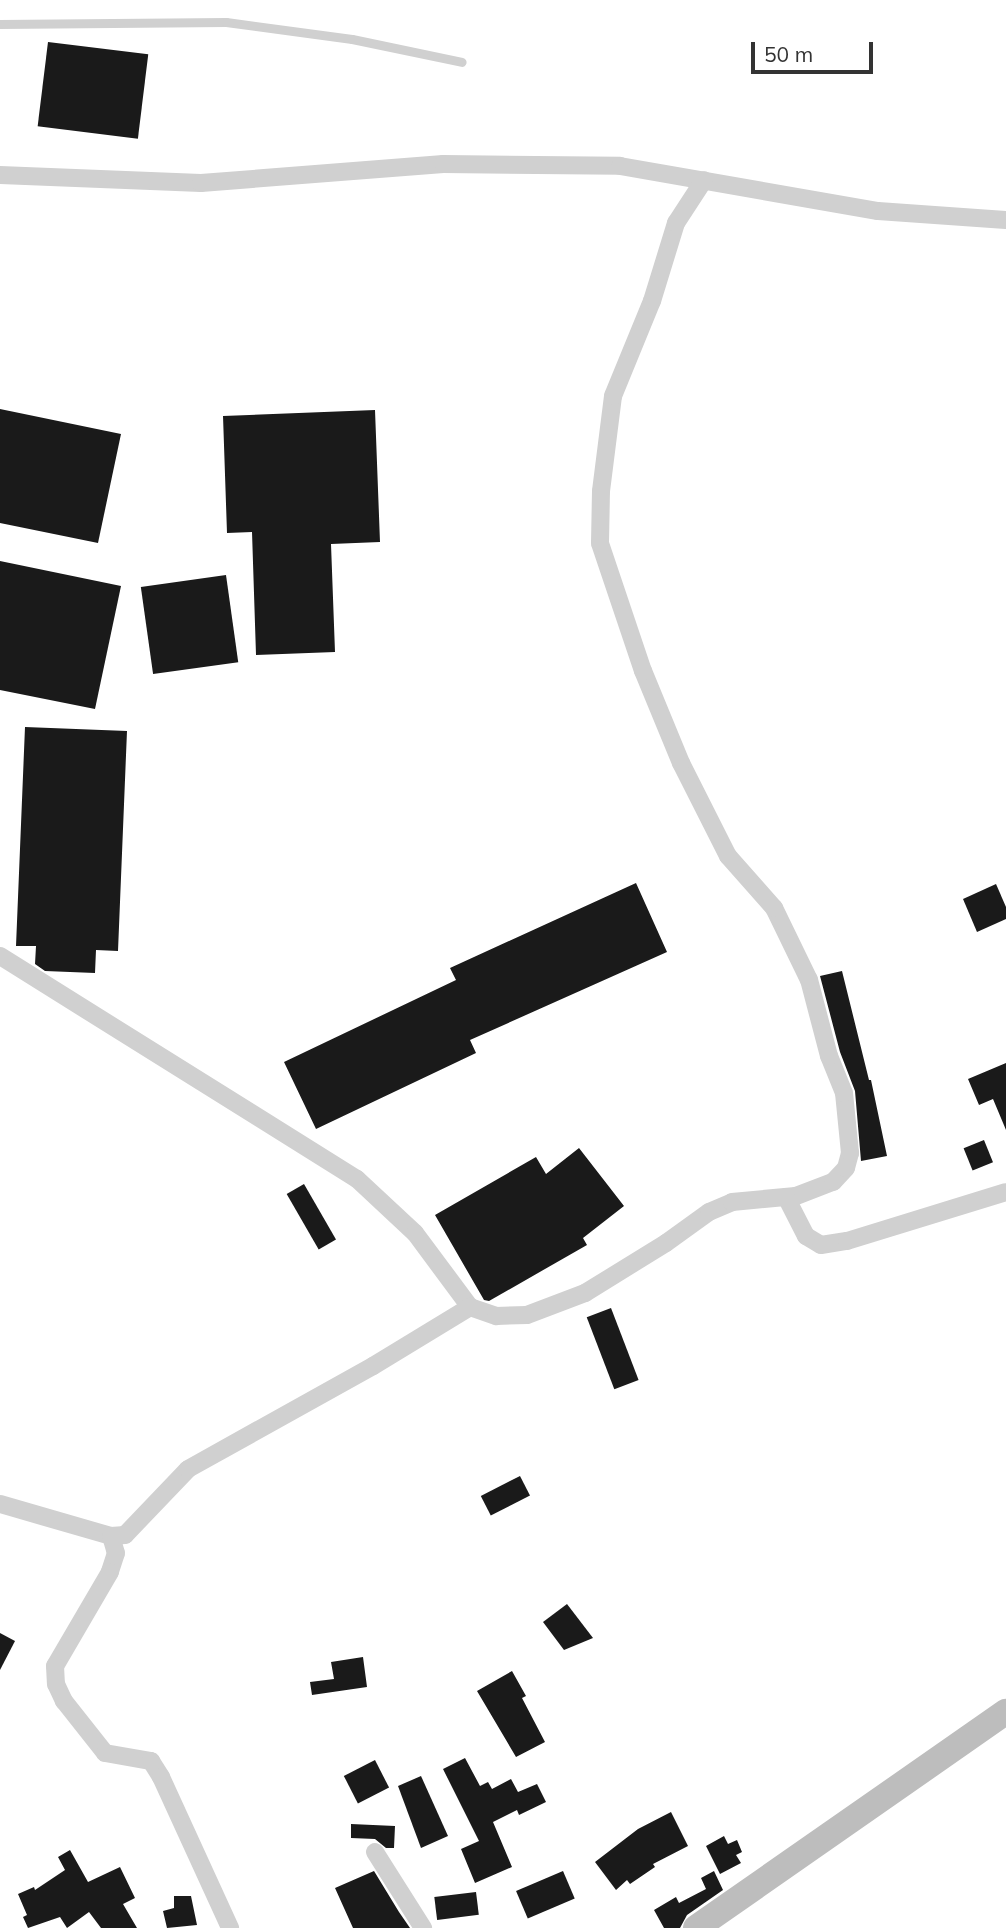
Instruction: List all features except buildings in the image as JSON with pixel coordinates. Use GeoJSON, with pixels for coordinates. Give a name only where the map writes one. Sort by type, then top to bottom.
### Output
{"type":"FeatureCollection","features":[{"type":"Feature","properties":{"kind":"street"},"geometry":{"type":"LineString","coordinates":[[0,175],[201,183],[443,164],[620,166],[878,211],[1006,220]]}},
{"type":"Feature","properties":{"kind":"street"},"geometry":{"type":"LineString","coordinates":[[0,956],[357,1179],[415,1233],[470,1307],[496,1316],[527,1315],[585,1293],[666,1243],[709,1212],[732,1202],[786,1197],[833,1182],[846,1168],[850,1153],[844,1093],[829,1056],[809,980],[774,908],[728,856],[681,763],[643,671],[600,543],[601,491],[613,396],[652,301],[676,223],[704,180]]}},
{"type":"Feature","properties":{"kind":"street"},"geometry":{"type":"LineString","coordinates":[[786,1197],[806,1236],[821,1245],[847,1241],[1006,1192]]}},
{"type":"Feature","properties":{"kind":"street"},"geometry":{"type":"LineString","coordinates":[[0,1504],[111,1536],[125,1535],[188,1469],[373,1366],[470,1307]]}},
{"type":"Feature","properties":{"kind":"street"},"geometry":{"type":"LineString","coordinates":[[111,1536],[116,1553],[110,1572],[55,1666],[56,1684],[64,1701],[105,1753],[151,1761],[230,1928]]}},
{"type":"Feature","properties":{"kind":"street"},"geometry":{"type":"LineString","coordinates":[[696,1928],[1006,1712]]}},
{"type":"Feature","properties":{"kind":"street"},"geometry":{"type":"LineString","coordinates":[[375,1852],[423,1928]]}},
{"type":"Feature","properties":{"kind":"lane"},"geometry":{"type":"LineString","coordinates":[[0,24],[226,22],[352,39],[462,62]]}}]}
